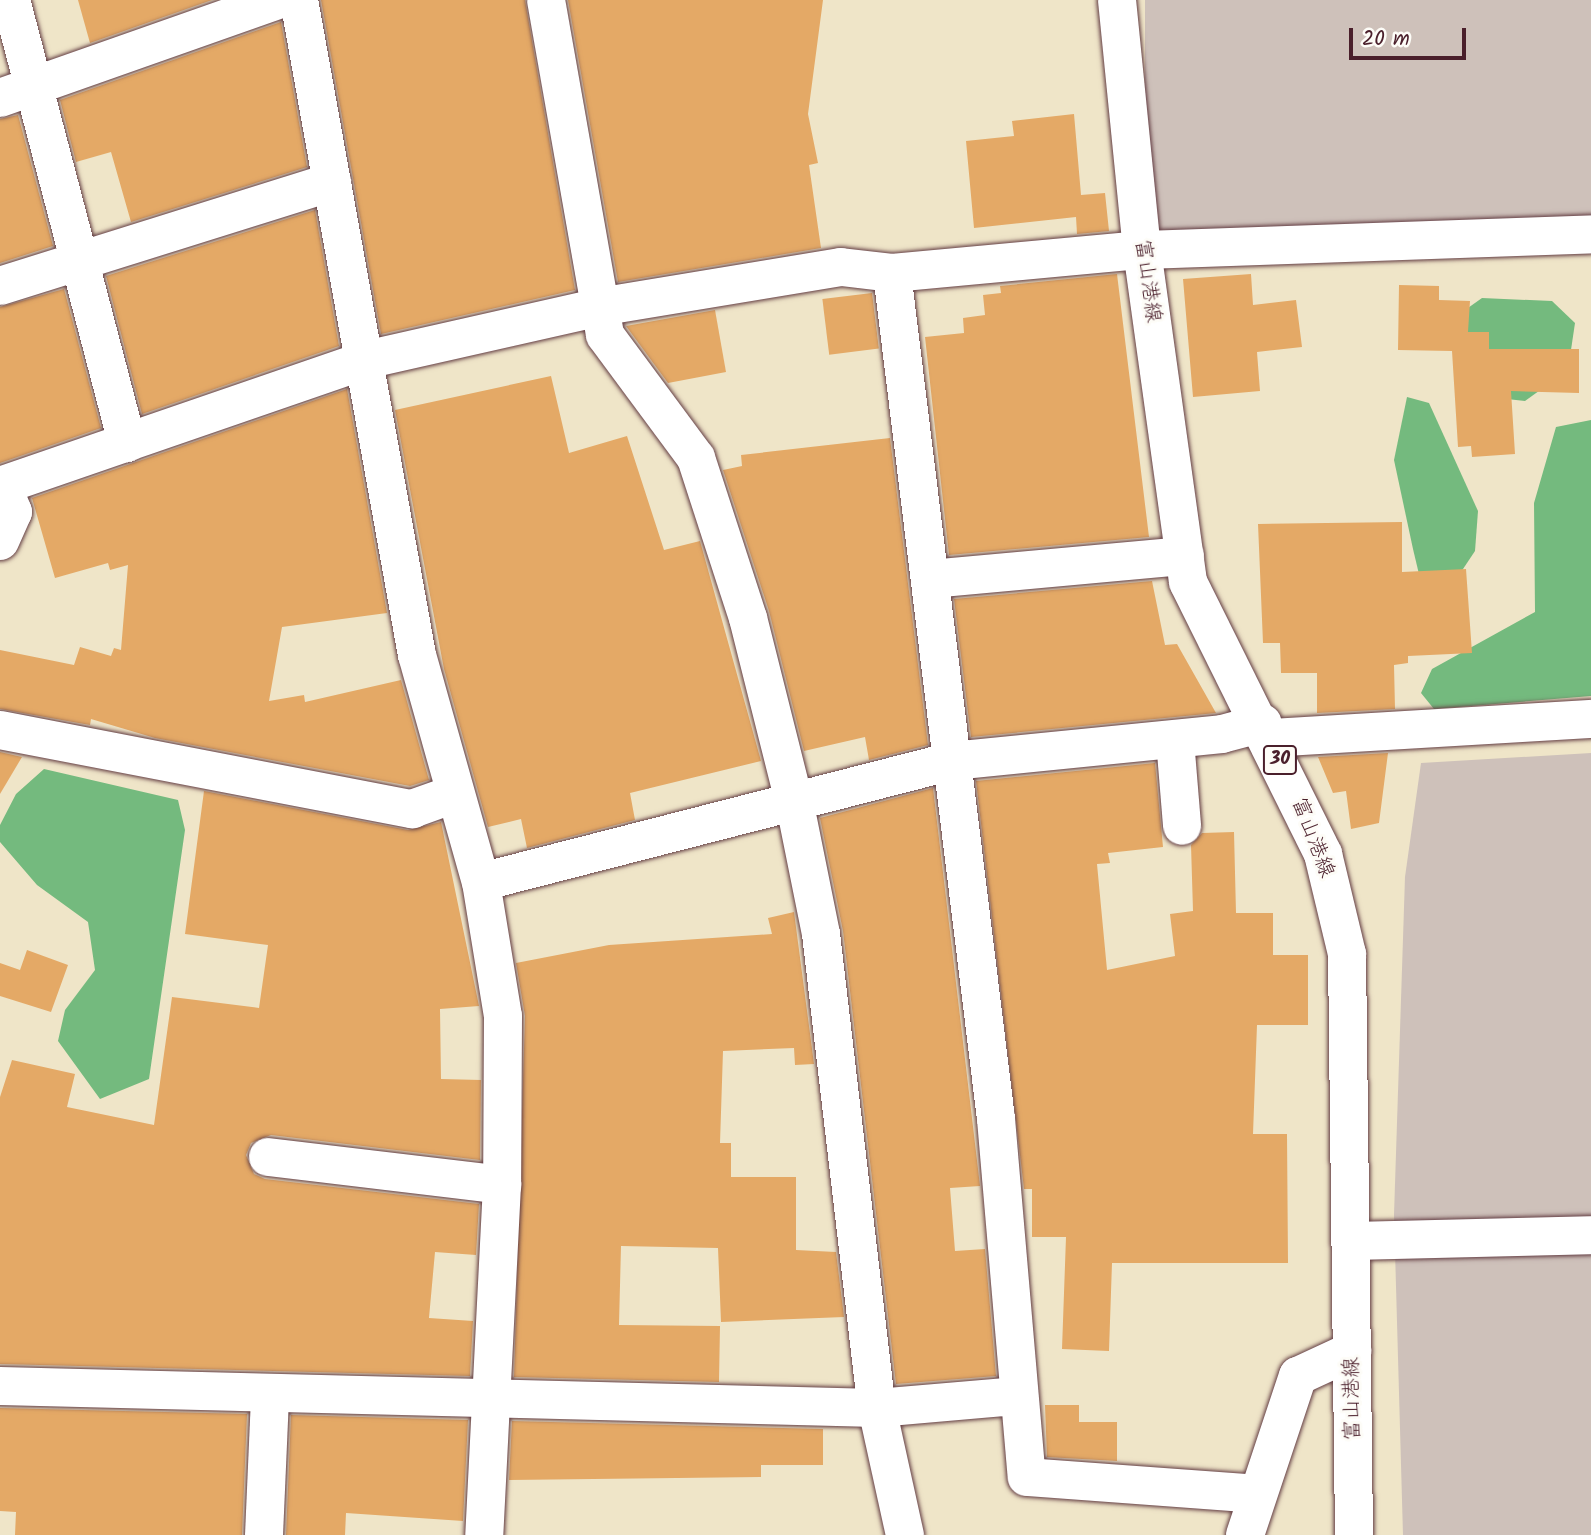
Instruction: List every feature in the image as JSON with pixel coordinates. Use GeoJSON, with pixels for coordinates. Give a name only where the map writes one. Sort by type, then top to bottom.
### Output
{"type":"FeatureCollection","features":[{"type":"Feature","properties":{"kind":"street"},"geometry":{"type":"LineString","coordinates":[[10,0],[17,92],[79,260],[127,443]]}},
{"type":"Feature","properties":{"kind":"street"},"geometry":{"type":"LineString","coordinates":[[17,92],[278,0]]}},
{"type":"Feature","properties":{"kind":"street"},"geometry":{"type":"LineString","coordinates":[[299,0],[417,654],[454,794],[481,882],[503,1016],[502,1185],[484,1535]]}},
{"type":"Feature","properties":{"kind":"street"},"geometry":{"type":"LineString","coordinates":[[547,0],[605,306],[605,335],[696,457],[748,618],[795,805],[821,934],[877,1408],[905,1535]]}},
{"type":"Feature","properties":{"kind":"street","name":"富山港線"},"geometry":{"type":"LineString","coordinates":[[1117,0],[1142,250],[1188,582],[1267,731],[1323,854],[1347,954],[1354,1535]]}},
{"type":"Feature","properties":{"kind":"street"},"geometry":{"type":"LineString","coordinates":[[0,286],[332,182]]}},
{"type":"Feature","properties":{"kind":"street"},"geometry":{"type":"LineString","coordinates":[[0,541],[13,512],[1,486],[365,360],[605,306],[841,267],[892,273],[1142,250],[1591,234]]}},
{"type":"Feature","properties":{"kind":"street"},"geometry":{"type":"LineString","coordinates":[[892,273],[996,1119],[1016,1396],[1027,1477],[1257,1494]]}},
{"type":"Feature","properties":{"kind":"street"},"geometry":{"type":"LineString","coordinates":[[930,579],[1185,556]]}},
{"type":"Feature","properties":{"kind":"street"},"geometry":{"type":"LineString","coordinates":[[481,882],[795,805],[952,761],[1267,731],[1591,719]]}},
{"type":"Feature","properties":{"kind":"street"},"geometry":{"type":"LineString","coordinates":[[0,730],[412,809],[454,794]]}},
{"type":"Feature","properties":{"kind":"street"},"geometry":{"type":"LineString","coordinates":[[1175,740],[1182,826]]}},
{"type":"Feature","properties":{"kind":"street"},"geometry":{"type":"LineString","coordinates":[[268,1157],[502,1185]]}},
{"type":"Feature","properties":{"kind":"street"},"geometry":{"type":"LineString","coordinates":[[1351,1241],[1591,1235]]}},
{"type":"Feature","properties":{"kind":"street"},"geometry":{"type":"LineString","coordinates":[[1245,1535],[1298,1376],[1352,1351]]}},
{"type":"Feature","properties":{"kind":"street"},"geometry":{"type":"LineString","coordinates":[[0,1386],[490,1402],[877,1408],[1016,1396]]}},
{"type":"Feature","properties":{"kind":"street"},"geometry":{"type":"LineString","coordinates":[[264,1535],[270,1395]]}},
{"type":"Feature","properties":{"kind":"shaded area"},"geometry":{"type":"Polygon","coordinates":[[[1145,0],[1591,0],[1591,236],[1145,236],[1145,0]]]}},
{"type":"Feature","properties":{"kind":"shaded area"},"geometry":{"type":"Polygon","coordinates":[[[1591,753],[1591,1535],[1403,1535],[1394,1215],[1405,877],[1421,763],[1591,753]]]}},
{"type":"Feature","properties":{"kind":"green space"},"geometry":{"type":"Polygon","coordinates":[[[1482,298],[1552,301],[1575,323],[1568,370],[1525,401],[1498,398],[1458,315],[1482,298]]]}},
{"type":"Feature","properties":{"kind":"green space"},"geometry":{"type":"Polygon","coordinates":[[[1407,397],[1429,403],[1478,511],[1475,551],[1449,590],[1423,591],[1413,549],[1394,460],[1407,397]]]}},
{"type":"Feature","properties":{"kind":"green space"},"geometry":{"type":"Polygon","coordinates":[[[1591,420],[1591,696],[1434,709],[1421,693],[1432,669],[1535,612],[1534,503],[1556,427],[1591,420]]]}},
{"type":"Feature","properties":{"kind":"green space"},"geometry":{"type":"Polygon","coordinates":[[[44,769],[178,800],[185,830],[149,1079],[100,1099],[58,1041],[65,1010],[95,970],[88,922],[37,885],[0,842],[0,825],[16,794],[44,769]]]}},
{"type":"Feature","properties":{"kind":"building"},"geometry":{"type":"Polygon","coordinates":[[[78,0],[212,0],[90,43],[78,0]]]}},
{"type":"Feature","properties":{"kind":"building"},"geometry":{"type":"Polygon","coordinates":[[[321,0],[525,0],[575,290],[381,334],[321,0]]]}},
{"type":"Feature","properties":{"kind":"building"},"geometry":{"type":"Polygon","coordinates":[[[568,0],[823,0],[808,114],[818,163],[809,165],[821,248],[618,282],[568,0]]]}},
{"type":"Feature","properties":{"kind":"building"},"geometry":{"type":"Polygon","coordinates":[[[281,22],[307,167],[131,222],[111,152],[76,162],[60,100],[281,22]]]}},
{"type":"Feature","properties":{"kind":"building"},"geometry":{"type":"Polygon","coordinates":[[[1074,114],[1081,195],[1105,193],[1109,231],[1077,234],[1076,217],[974,228],[966,141],[1014,136],[1012,121],[1074,114]]]}},
{"type":"Feature","properties":{"kind":"building"},"geometry":{"type":"Polygon","coordinates":[[[18,115],[53,246],[0,263],[0,119],[18,115]]]}},
{"type":"Feature","properties":{"kind":"building"},"geometry":{"type":"Polygon","coordinates":[[[315,210],[339,346],[142,414],[106,276],[315,210]]]}},
{"type":"Feature","properties":{"kind":"building"},"geometry":{"type":"Polygon","coordinates":[[[1117,274],[1149,537],[949,555],[925,337],[964,333],[963,318],[985,315],[983,295],[1001,293],[1000,286],[1117,274]]]}},
{"type":"Feature","properties":{"kind":"building"},"geometry":{"type":"Polygon","coordinates":[[[1251,274],[1253,305],[1296,300],[1302,347],[1257,352],[1260,391],[1193,397],[1183,279],[1251,274]]]}},
{"type":"Feature","properties":{"kind":"building"},"geometry":{"type":"Polygon","coordinates":[[[1399,285],[1439,286],[1439,300],[1470,301],[1468,332],[1489,332],[1489,349],[1579,349],[1579,393],[1511,391],[1515,454],[1472,457],[1471,446],[1458,447],[1452,351],[1398,350],[1399,285]]]}},
{"type":"Feature","properties":{"kind":"building"},"geometry":{"type":"Polygon","coordinates":[[[64,289],[101,428],[0,463],[0,307],[64,289]]]}},
{"type":"Feature","properties":{"kind":"building"},"geometry":{"type":"Polygon","coordinates":[[[872,293],[879,349],[829,355],[822,299],[872,293]]]}},
{"type":"Feature","properties":{"kind":"building"},"geometry":{"type":"Polygon","coordinates":[[[715,310],[726,372],[668,383],[626,326],[715,310]]]}},
{"type":"Feature","properties":{"kind":"building"},"geometry":{"type":"Polygon","coordinates":[[[551,376],[569,453],[627,436],[664,550],[700,541],[761,761],[630,793],[635,820],[527,848],[521,819],[488,827],[444,669],[395,410],[551,376]]]}},
{"type":"Feature","properties":{"kind":"building"},"geometry":{"type":"Polygon","coordinates":[[[347,389],[387,613],[282,627],[269,701],[304,695],[305,702],[401,680],[429,780],[410,786],[155,738],[91,719],[90,725],[0,709],[0,650],[74,665],[80,647],[111,656],[114,648],[121,650],[128,565],[110,570],[108,563],[55,578],[32,498],[347,389]]]}},
{"type":"Feature","properties":{"kind":"building"},"geometry":{"type":"Polygon","coordinates":[[[890,438],[928,745],[869,760],[865,737],[804,751],[769,611],[723,470],[742,466],[741,455],[890,438]]]}},
{"type":"Feature","properties":{"kind":"building"},"geometry":{"type":"Polygon","coordinates":[[[1402,522],[1402,572],[1466,569],[1472,653],[1408,656],[1408,663],[1394,665],[1395,709],[1317,713],[1317,673],[1281,673],[1280,643],[1263,643],[1258,524],[1402,522]]]}},
{"type":"Feature","properties":{"kind":"building"},"geometry":{"type":"Polygon","coordinates":[[[1152,581],[1165,645],[1177,644],[1216,713],[971,737],[954,599],[1152,581]]]}},
{"type":"Feature","properties":{"kind":"building"},"geometry":{"type":"Polygon","coordinates":[[[0,752],[22,757],[0,794],[0,752]]]}},
{"type":"Feature","properties":{"kind":"building"},"geometry":{"type":"Polygon","coordinates":[[[1388,753],[1379,823],[1351,829],[1346,791],[1333,793],[1318,757],[1388,753]]]}},
{"type":"Feature","properties":{"kind":"building"},"geometry":{"type":"Polygon","coordinates":[[[1155,763],[1163,847],[1108,853],[1110,863],[1097,864],[1107,970],[1175,956],[1170,914],[1193,911],[1191,845],[1202,833],[1234,832],[1236,913],[1273,913],[1273,955],[1308,955],[1308,1025],[1257,1025],[1253,1134],[1287,1134],[1288,1263],[1112,1263],[1109,1351],[1062,1349],[1066,1237],[1032,1237],[1032,1189],[1024,1189],[976,781],[1155,763]]]}},
{"type":"Feature","properties":{"kind":"building"},"geometry":{"type":"Polygon","coordinates":[[[933,788],[980,1186],[950,1188],[955,1251],[985,1249],[996,1376],[896,1384],[843,931],[820,818],[933,788]]]}},
{"type":"Feature","properties":{"kind":"building"},"geometry":{"type":"Polygon","coordinates":[[[204,791],[408,830],[441,822],[479,1006],[440,1009],[441,1079],[481,1080],[480,1160],[271,1135],[251,1143],[246,1155],[254,1174],[265,1179],[479,1204],[476,1255],[435,1252],[429,1318],[473,1321],[470,1376],[0,1364],[0,1097],[12,1060],[75,1074],[67,1107],[154,1125],[172,997],[259,1008],[268,945],[185,934],[204,791]]]}},
{"type":"Feature","properties":{"kind":"building"},"geometry":{"type":"Polygon","coordinates":[[[794,912],[814,1064],[795,1065],[794,1048],[723,1051],[720,1143],[731,1143],[731,1177],[796,1177],[796,1250],[836,1252],[844,1317],[721,1322],[718,1248],[621,1246],[619,1325],[720,1326],[719,1382],[514,1377],[525,1016],[516,963],[609,945],[772,934],[768,918],[794,912]]]}},
{"type":"Feature","properties":{"kind":"building"},"geometry":{"type":"Polygon","coordinates":[[[27,950],[68,965],[51,1012],[0,996],[0,963],[20,970],[27,950]]]}},
{"type":"Feature","properties":{"kind":"building"},"geometry":{"type":"Polygon","coordinates":[[[1045,1405],[1079,1405],[1079,1422],[1117,1422],[1117,1461],[1047,1457],[1045,1405]]]}},
{"type":"Feature","properties":{"kind":"building"},"geometry":{"type":"Polygon","coordinates":[[[0,1408],[247,1414],[242,1535],[15,1535],[16,1512],[0,1511],[0,1408]]]}},
{"type":"Feature","properties":{"kind":"building"},"geometry":{"type":"Polygon","coordinates":[[[291,1415],[468,1420],[463,1521],[346,1513],[345,1535],[286,1535],[291,1415]]]}},
{"type":"Feature","properties":{"kind":"building"},"geometry":{"type":"Polygon","coordinates":[[[512,1421],[823,1429],[823,1465],[761,1465],[761,1477],[509,1480],[512,1421]]]}}]}
